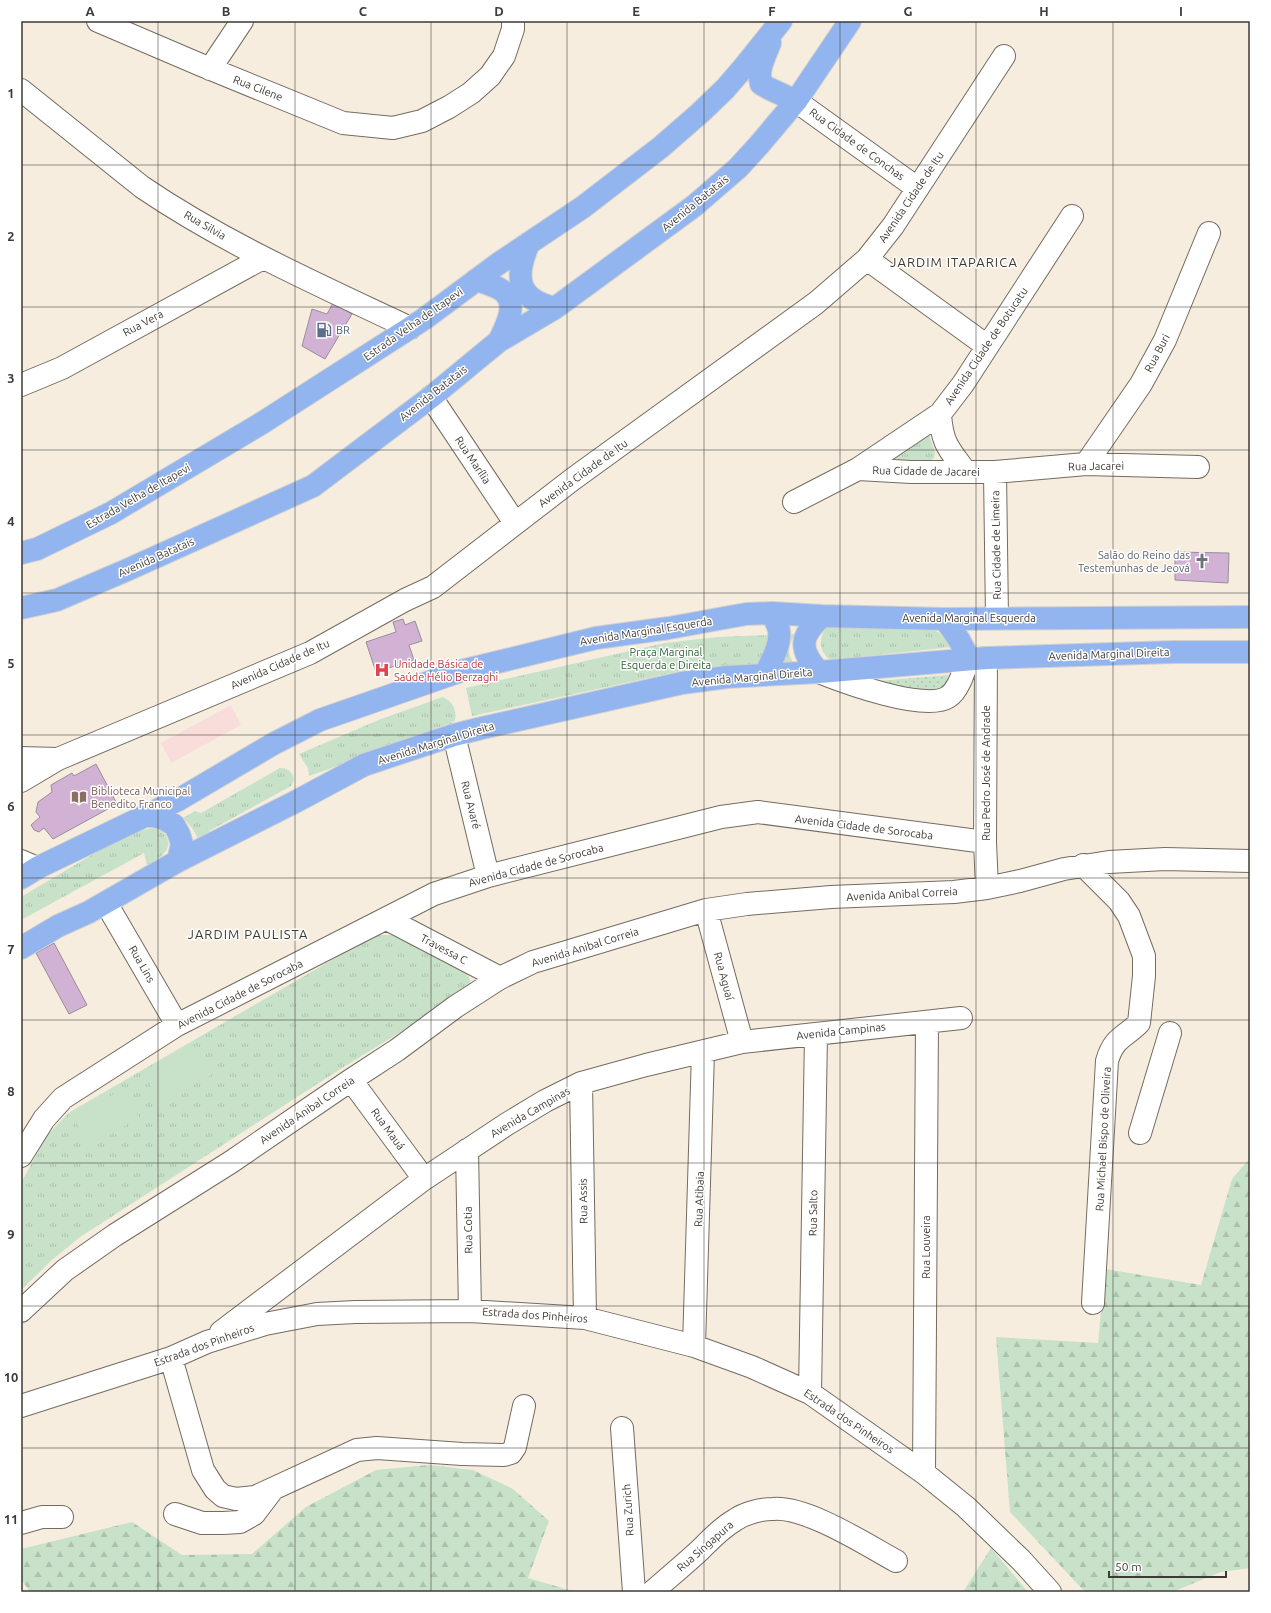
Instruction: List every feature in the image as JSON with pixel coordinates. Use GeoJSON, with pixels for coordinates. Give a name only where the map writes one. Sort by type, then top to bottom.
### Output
{"type":"FeatureCollection","features":[{"type":"Feature","properties":{"kind":"main road","name":"Avenida Batatais"},"geometry":{"type":"LineString","coordinates":[[21,608],[57,600],[313,486],[418,405],[431,397],[499,341],[555,308],[699,201],[738,168],[796,101],[850,21]]}},
{"type":"Feature","properties":{"kind":"main road"},"geometry":{"type":"LineString","coordinates":[[778,25],[760,69],[759,77],[761,84],[796,101]]}},
{"type":"Feature","properties":{"kind":"main road","name":"Estrada Velha de Itapevi"},"geometry":{"type":"LineString","coordinates":[[21,553],[37,549],[111,513],[262,423],[410,328],[476,280],[583,207],[661,147],[695,118],[744,67],[778,25]]}},
{"type":"Feature","properties":{"kind":"main road"},"geometry":{"type":"LineString","coordinates":[[529,243],[522,259],[520,274],[523,286],[527,293],[538,302],[555,308]]}},
{"type":"Feature","properties":{"kind":"main road"},"geometry":{"type":"LineString","coordinates":[[476,280],[494,287],[506,294],[511,307],[510,316],[499,341]]}},
{"type":"Feature","properties":{"kind":"main road","name":"Avenida Marginal Esquerda"},"geometry":{"type":"LineString","coordinates":[[26,869],[178,800],[273,744],[320,720],[461,671],[596,638],[669,628],[746,614],[786,612],[822,616],[944,619],[1250,617]]}},
{"type":"Feature","properties":{"kind":"main road"},"geometry":{"type":"LineString","coordinates":[[765,674],[776,652],[779,639],[779,630],[772,613]]}},
{"type":"Feature","properties":{"kind":"main road"},"geometry":{"type":"LineString","coordinates":[[820,672],[809,661],[805,643],[810,627],[822,616]]}},
{"type":"Feature","properties":{"kind":"main road"},"geometry":{"type":"LineString","coordinates":[[944,619],[964,646],[977,659]]}},
{"type":"Feature","properties":{"kind":"main road","name":"Avenida Marginal Direita"},"geometry":{"type":"LineString","coordinates":[[21,948],[58,926],[106,903],[178,861],[295,802],[364,765],[454,735],[682,683],[727,677],[820,672],[977,659],[1174,652],[1250,652]]}},
{"type":"Feature","properties":{"kind":"main road"},"geometry":{"type":"LineString","coordinates":[[147,814],[164,818],[174,825],[182,844],[178,861]]}},
{"type":"Feature","properties":{"kind":"street","name":"Rua Cilene"},"geometry":{"type":"LineString","coordinates":[[98,21],[210,69],[343,122],[393,128],[422,122],[471,93],[490,76],[504,56],[513,28],[513,21]]}},
{"type":"Feature","properties":{"kind":"street"},"geometry":{"type":"LineString","coordinates":[[210,69],[242,21]]}},
{"type":"Feature","properties":{"kind":"street","name":"Avenida Cidade de Itu"},"geometry":{"type":"LineString","coordinates":[[21,781],[58,758],[310,653],[405,600],[433,587],[515,523],[816,303],[868,259],[893,226],[1004,56]]}},
{"type":"Feature","properties":{"kind":"street","name":"Rua Silvia"},"geometry":{"type":"LineString","coordinates":[[21,90],[142,187],[164,201],[263,258],[410,328]]}},
{"type":"Feature","properties":{"kind":"street","name":"Rua Cidade de Conchas"},"geometry":{"type":"LineString","coordinates":[[796,101],[917,188]]}},
{"type":"Feature","properties":{"kind":"street","name":"Avenida Cidade de Botucatu"},"geometry":{"type":"LineString","coordinates":[[794,502],[858,469],[940,414],[963,384],[1072,216]]}},
{"type":"Feature","properties":{"kind":"street","name":"Rua Buri"},"geometry":{"type":"LineString","coordinates":[[1086,464],[1141,384],[1165,340],[1209,233]]}},
{"type":"Feature","properties":{"kind":"street","name":"Rua Vera"},"geometry":{"type":"LineString","coordinates":[[21,385],[62,368],[263,258]]}},
{"type":"Feature","properties":{"kind":"street"},"geometry":{"type":"LineString","coordinates":[[868,259],[987,346]]}},
{"type":"Feature","properties":{"kind":"street","name":"Rua Marília"},"geometry":{"type":"LineString","coordinates":[[431,397],[515,523]]}},
{"type":"Feature","properties":{"kind":"street"},"geometry":{"type":"LineString","coordinates":[[940,414],[941,432],[947,448],[965,471]]}},
{"type":"Feature","properties":{"kind":"street","name":"Rua Jacarei"},"geometry":{"type":"LineString","coordinates":[[995,472],[1086,464],[1198,467]]}},
{"type":"Feature","properties":{"kind":"street","name":"Rua Cidade de Jacarei"},"geometry":{"type":"LineString","coordinates":[[858,469],[911,472],[995,472]]}},
{"type":"Feature","properties":{"kind":"street","name":"Rua Cidade de Limeira"},"geometry":{"type":"LineString","coordinates":[[995,472],[997,618]]}},
{"type":"Feature","properties":{"kind":"street","name":"Avenida Marginal Direita"},"geometry":{"type":"LineString","coordinates":[[820,672],[850,684],[893,695],[913,699],[939,700],[947,698],[952,693],[964,672],[977,659]]}},
{"type":"Feature","properties":{"kind":"street","name":"Rua Pedro José de Andrade"},"geometry":{"type":"LineString","coordinates":[[977,659],[987,888]]}},
{"type":"Feature","properties":{"kind":"street","name":"Rua Avaré"},"geometry":{"type":"LineString","coordinates":[[454,735],[488,876]]}},
{"type":"Feature","properties":{"kind":"street","name":"Avenida Cidade de Itu"},"geometry":{"type":"LineString","coordinates":[[21,758],[58,758]]}},
{"type":"Feature","properties":{"kind":"street","name":"Avenida Cidade de Sorocaba"},"geometry":{"type":"LineString","coordinates":[[21,1156],[44,1119],[63,1098],[177,1025],[434,894],[488,876],[721,817],[758,812],[985,842]]}},
{"type":"Feature","properties":{"kind":"street","name":"Avenida Anibal Correia"},"geometry":{"type":"LineString","coordinates":[[21,1311],[65,1270],[153,1210],[231,1162],[397,1050],[455,1007],[500,978],[533,962],[706,910],[747,904],[830,897],[954,892],[987,888],[1083,865],[1109,862],[1165,859],[1250,862]]}},
{"type":"Feature","properties":{"kind":"street","name":"Rua Michael Bispo de Oliveira"},"geometry":{"type":"LineString","coordinates":[[1083,865],[1119,901],[1129,916],[1144,956],[1144,976],[1139,1023],[1116,1042],[1110,1050],[1107,1061],[1092,1303]]}},
{"type":"Feature","properties":{"kind":"street","name":"Rua Lins"},"geometry":{"type":"LineString","coordinates":[[106,903],[177,1025]]}},
{"type":"Feature","properties":{"kind":"street","name":"Rua Aguaí"},"geometry":{"type":"LineString","coordinates":[[706,910],[742,1042]]}},
{"type":"Feature","properties":{"kind":"street","name":"Travessa C"},"geometry":{"type":"LineString","coordinates":[[387,919],[500,978]]}},
{"type":"Feature","properties":{"kind":"street","name":"Avenida Campinas"},"geometry":{"type":"LineString","coordinates":[[207,1342],[424,1179],[545,1101],[581,1084],[646,1065],[742,1042],[961,1018]]}},
{"type":"Feature","properties":{"kind":"street","name":"Rua Louveira"},"geometry":{"type":"LineString","coordinates":[[924,1473],[927,1022]]}},
{"type":"Feature","properties":{"kind":"street"},"geometry":{"type":"LineString","coordinates":[[1140,1133],[1170,1033]]}},
{"type":"Feature","properties":{"kind":"street","name":"Rua Salto"},"geometry":{"type":"LineString","coordinates":[[810,1393],[816,1034]]}},
{"type":"Feature","properties":{"kind":"street","name":"Rua Atibaia"},"geometry":{"type":"LineString","coordinates":[[694,1346],[703,1052]]}},
{"type":"Feature","properties":{"kind":"street","name":"Rua Mauá"},"geometry":{"type":"LineString","coordinates":[[351,1080],[424,1179]]}},
{"type":"Feature","properties":{"kind":"street","name":"Rua Assis"},"geometry":{"type":"LineString","coordinates":[[581,1084],[585,1318]]}},
{"type":"Feature","properties":{"kind":"street","name":"Rua Cotia"},"geometry":{"type":"LineString","coordinates":[[467,1150],[470,1311]]}},
{"type":"Feature","properties":{"kind":"street","name":"Estrada dos Pinheiros"},"geometry":{"type":"LineString","coordinates":[[21,1406],[171,1358],[207,1342],[265,1324],[317,1314],[355,1312],[470,1311],[585,1318],[694,1346],[752,1366],[810,1393],[924,1473],[966,1507],[1021,1560],[1050,1592]]}},
{"type":"Feature","properties":{"kind":"street"},"geometry":{"type":"LineString","coordinates":[[171,1358],[203,1470],[215,1489],[223,1496],[236,1499],[255,1497],[357,1450],[377,1448],[469,1454],[504,1455],[511,1453],[515,1447],[524,1406]]}},
{"type":"Feature","properties":{"kind":"street","name":"Rua Zurich"},"geometry":{"type":"LineString","coordinates":[[622,1428],[634,1592]]}},
{"type":"Feature","properties":{"kind":"street"},"geometry":{"type":"LineString","coordinates":[[175,1514],[202,1522],[240,1522],[254,1514],[273,1489]]}},
{"type":"Feature","properties":{"kind":"street","name":"Rua Singapura"},"geometry":{"type":"LineString","coordinates":[[652,1592],[700,1550],[717,1532],[735,1519],[754,1512],[773,1508],[788,1510],[816,1519],[896,1561]]}},
{"type":"Feature","properties":{"kind":"street"},"geometry":{"type":"LineString","coordinates":[[21,1523],[42,1518],[62,1517]]}},
{"type":"Feature","properties":{"kind":"shaded area"},"geometry":{"type":"Polygon","coordinates":[[[231,705],[241,725],[171,763],[161,743],[231,705]]]}},
{"type":"Feature","properties":{"kind":"green space"},"geometry":{"type":"Polygon","coordinates":[[[926,433],[929,435],[935,452],[934,458],[929,462],[895,465],[890,458],[926,433]]]}},
{"type":"Feature","properties":{"kind":"green space"},"geometry":{"type":"Polygon","coordinates":[[[826,628],[929,628],[942,635],[952,647],[830,660],[824,653],[821,645],[823,632],[826,628]]]}},
{"type":"Feature","properties":{"kind":"green space","name":"Praça Marginal Esquerda e Direita"},"geometry":{"type":"Polygon","coordinates":[[[795,634],[790,646],[789,654],[796,666],[726,666],[676,672],[472,716],[466,688],[665,643],[717,637],[795,634]]]}},
{"type":"Feature","properties":{"kind":"green space"},"geometry":{"type":"Polygon","coordinates":[[[948,675],[946,687],[938,695],[866,682],[948,675]]]}},
{"type":"Feature","properties":{"kind":"green space"},"geometry":{"type":"Polygon","coordinates":[[[443,697],[454,707],[455,721],[309,776],[308,768],[299,754],[381,719],[443,697]]]}},
{"type":"Feature","properties":{"kind":"green space"},"geometry":{"type":"Polygon","coordinates":[[[280,768],[288,770],[293,775],[294,780],[291,786],[209,831],[208,838],[199,843],[193,829],[183,818],[195,811],[201,813],[280,768]]]}},
{"type":"Feature","properties":{"kind":"green space"},"geometry":{"type":"Polygon","coordinates":[[[152,828],[161,831],[168,840],[167,849],[156,860],[147,865],[144,853],[21,920],[21,897],[127,834],[152,828]]]}},
{"type":"Feature","properties":{"kind":"green space"},"geometry":{"type":"Polygon","coordinates":[[[380,935],[392,935],[464,971],[470,979],[469,990],[342,1068],[80,1237],[52,1260],[21,1290],[21,1183],[47,1135],[70,1112],[368,939],[380,935]]]}},
{"type":"Feature","properties":{"kind":"green space"},"geometry":{"type":"Polygon","coordinates":[[[197,1046],[213,1074],[160,1104],[146,1076],[197,1046]]]}},
{"type":"Feature","properties":{"kind":"green space"},"geometry":{"type":"Polygon","coordinates":[[[122,1089],[139,1117],[89,1148],[74,1118],[122,1089]]]}},
{"type":"Feature","properties":{"kind":"green space"},"geometry":{"type":"Polygon","coordinates":[[[1250,1158],[1250,1568],[1221,1572],[1177,1590],[1176,1592],[1085,1592],[1010,1512],[996,1337],[1098,1343],[1105,1269],[1201,1285],[1232,1179],[1250,1158]]]}},
{"type":"Feature","properties":{"kind":"green space"},"geometry":{"type":"Polygon","coordinates":[[[429,1465],[473,1470],[513,1489],[549,1521],[528,1578],[576,1592],[30,1592],[21,1579],[21,1549],[132,1522],[182,1555],[252,1554],[306,1507],[376,1470],[429,1465]]]}},
{"type":"Feature","properties":{"kind":"green space"},"geometry":{"type":"Polygon","coordinates":[[[991,1548],[1028,1592],[963,1592],[991,1548]]]}},
{"type":"Feature","properties":{"kind":"building","name":"BR"},"geometry":{"type":"Polygon","coordinates":[[[333,303],[352,314],[325,359],[302,346],[312,309],[327,314],[333,303]]]}},
{"type":"Feature","properties":{"kind":"building","name":"Salão do Reino das Testemunhas de Jeová"},"geometry":{"type":"Polygon","coordinates":[[[1175,552],[1229,553],[1228,583],[1175,580],[1175,552]]]}},
{"type":"Feature","properties":{"kind":"building"},"geometry":{"type":"Polygon","coordinates":[[[403,619],[405,625],[415,621],[422,641],[409,645],[414,660],[376,672],[366,642],[396,632],[393,622],[403,619]]]}},
{"type":"Feature","properties":{"kind":"building","name":"Biblioteca Municipal Benedito Franco"},"geometry":{"type":"Polygon","coordinates":[[[96,764],[117,804],[53,839],[44,828],[39,832],[34,830],[31,825],[40,817],[36,812],[38,802],[52,792],[51,785],[72,773],[74,776],[96,764]]]}},
{"type":"Feature","properties":{"kind":"building"},"geometry":{"type":"Polygon","coordinates":[[[54,943],[87,1005],[69,1014],[36,953],[54,943]]]}},
{"type":"Feature","properties":{"kind":"place","name":"BR"},"geometry":{"type":"Point","coordinates":[324,330]}},
{"type":"Feature","properties":{"kind":"place","name":"Salão do Reino das Testemunhas de Jeová"},"geometry":{"type":"Point","coordinates":[1202,561]}},
{"type":"Feature","properties":{"kind":"place","name":"Unidade Básica de Saúde Hélio Berzaghi"},"geometry":{"type":"Point","coordinates":[382,670]}},
{"type":"Feature","properties":{"kind":"place","name":"Biblioteca Municipal Benedito Franco"},"geometry":{"type":"Point","coordinates":[79,797]}},
{"type":"Feature","properties":{"kind":"district","name":"JARDIM ITAPARICA"},"geometry":{"type":"Point","coordinates":[954,262]}},
{"type":"Feature","properties":{"kind":"district","name":"JARDIM PAULISTA"},"geometry":{"type":"Point","coordinates":[248,934]}}]}
